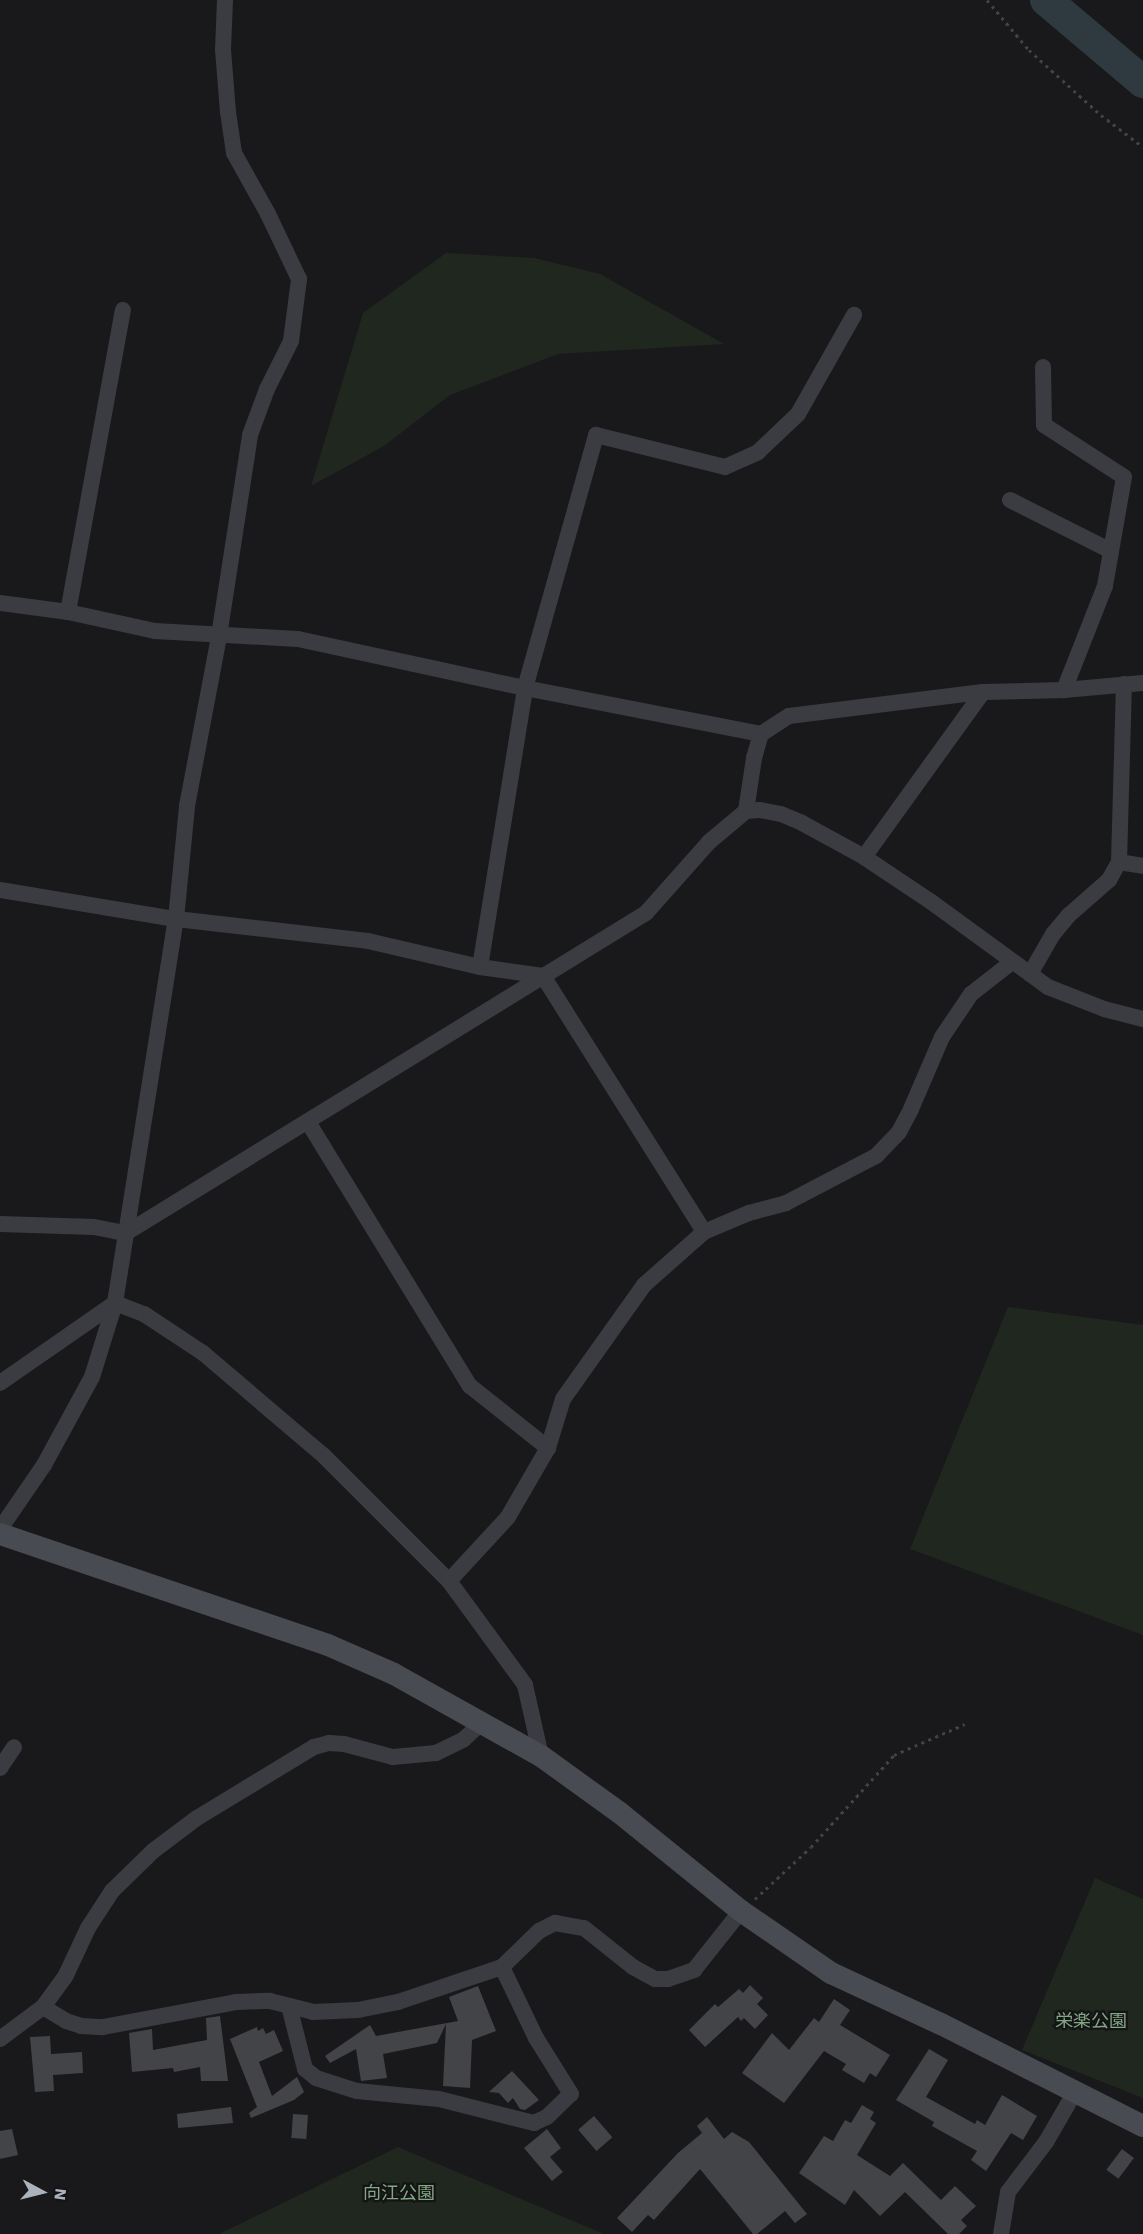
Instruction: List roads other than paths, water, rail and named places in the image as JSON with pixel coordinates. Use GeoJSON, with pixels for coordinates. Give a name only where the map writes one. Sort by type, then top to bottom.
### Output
{"type":"FeatureCollection","features":[{"type":"Feature","properties":{"kind":"street"},"geometry":{"type":"LineString","coordinates":[[0,1529],[44,1465],[92,1377],[115,1303],[176,919],[187,806],[219,636],[250,435],[267,389],[291,341],[299,279],[268,214],[234,153],[223,50],[225,0]]}},
{"type":"Feature","properties":{"kind":"street"},"geometry":{"type":"LineString","coordinates":[[68,612],[123,310]]}},
{"type":"Feature","properties":{"kind":"street"},"geometry":{"type":"LineString","coordinates":[[480,967],[525,688],[596,435],[725,467],[758,452],[798,414],[854,315]]}},
{"type":"Feature","properties":{"kind":"street"},"geometry":{"type":"LineString","coordinates":[[1043,367],[1044,425],[1124,477],[1104,586],[1064,690]]}},
{"type":"Feature","properties":{"kind":"street"},"geometry":{"type":"LineString","coordinates":[[1010,500],[1111,551]]}},
{"type":"Feature","properties":{"kind":"street"},"geometry":{"type":"LineString","coordinates":[[0,603],[68,612],[155,631],[298,639],[525,688],[761,734],[789,717],[809,713],[983,692],[1064,690],[1143,683]]}},
{"type":"Feature","properties":{"kind":"street"},"geometry":{"type":"LineString","coordinates":[[1030,974],[1053,934],[1069,915],[1109,880],[1119,862],[1124,684]]}},
{"type":"Feature","properties":{"kind":"street"},"geometry":{"type":"LineString","coordinates":[[864,857],[983,692]]}},
{"type":"Feature","properties":{"kind":"street"},"geometry":{"type":"LineString","coordinates":[[746,811],[754,758],[761,734]]}},
{"type":"Feature","properties":{"kind":"street"},"geometry":{"type":"LineString","coordinates":[[0,1224],[94,1227],[126,1233],[646,913],[709,842],[746,811],[760,810],[781,814],[864,857],[930,901],[1048,987],[1075,998],[1143,1019]]}},
{"type":"Feature","properties":{"kind":"street"},"geometry":{"type":"LineString","coordinates":[[1119,862],[1143,866]]}},
{"type":"Feature","properties":{"kind":"street"},"geometry":{"type":"LineString","coordinates":[[0,890],[176,919],[368,941],[480,967],[543,976],[704,1232]]}},
{"type":"Feature","properties":{"kind":"street"},"geometry":{"type":"LineString","coordinates":[[450,1581],[508,1517],[548,1448],[563,1399],[644,1285],[704,1232],[749,1213],[786,1203],[876,1156],[899,1132],[912,1109],[942,1037],[971,994],[1012,962]]}},
{"type":"Feature","properties":{"kind":"street"},"geometry":{"type":"LineString","coordinates":[[308,1122],[470,1386],[548,1448]]}},
{"type":"Feature","properties":{"kind":"street"},"geometry":{"type":"LineString","coordinates":[[0,1383],[115,1303]]}},
{"type":"Feature","properties":{"kind":"street"},"geometry":{"type":"LineString","coordinates":[[115,1303],[144,1314],[203,1353],[323,1455],[450,1581],[525,1685],[541,1756]]}},
{"type":"Feature","properties":{"kind":"street"},"geometry":{"type":"LineString","coordinates":[[0,1534],[328,1645],[394,1674],[541,1756],[620,1813],[741,1911],[831,1973],[941,2024],[1143,2126]]}},
{"type":"Feature","properties":{"kind":"street"},"geometry":{"type":"LineString","coordinates":[[0,2039],[43,2007],[66,1975],[88,1928],[112,1891],[153,1851],[197,1818],[314,1747],[344,1744],[393,1757],[416,1756],[436,1753],[463,1740],[482,1722]]}},
{"type":"Feature","properties":{"kind":"street"},"geometry":{"type":"LineString","coordinates":[[0,1768],[14,1747]]}},
{"type":"Feature","properties":{"kind":"street"},"geometry":{"type":"LineString","coordinates":[[43,2007],[66,2021],[81,2026],[103,2027],[236,2002],[270,2001],[313,2012],[336,2013],[398,2002],[502,1966],[539,1931],[555,1923],[584,1928],[633,1967],[655,1979],[683,1976],[694,1970],[741,1911]]}},
{"type":"Feature","properties":{"kind":"street"},"geometry":{"type":"LineString","coordinates":[[289,2006],[305,2068],[316,2078],[357,2091],[439,2099],[534,2123],[548,2117],[571,2094],[536,2038],[502,1966]]}},
{"type":"Feature","properties":{"kind":"street"},"geometry":{"type":"LineString","coordinates":[[1001,2234],[1008,2192],[1046,2142],[1075,2092]]}},
{"type":"Feature","properties":{"kind":"waterway"},"geometry":{"type":"LineString","coordinates":[[1046,0],[1143,82]]}},
{"type":"Feature","properties":{"kind":"park label","name":"栄楽公園"},"geometry":{"type":"Point","coordinates":[1091,2021]}},
{"type":"Feature","properties":{"kind":"park label","name":"向江公園"},"geometry":{"type":"Point","coordinates":[399,2193]}}]}
